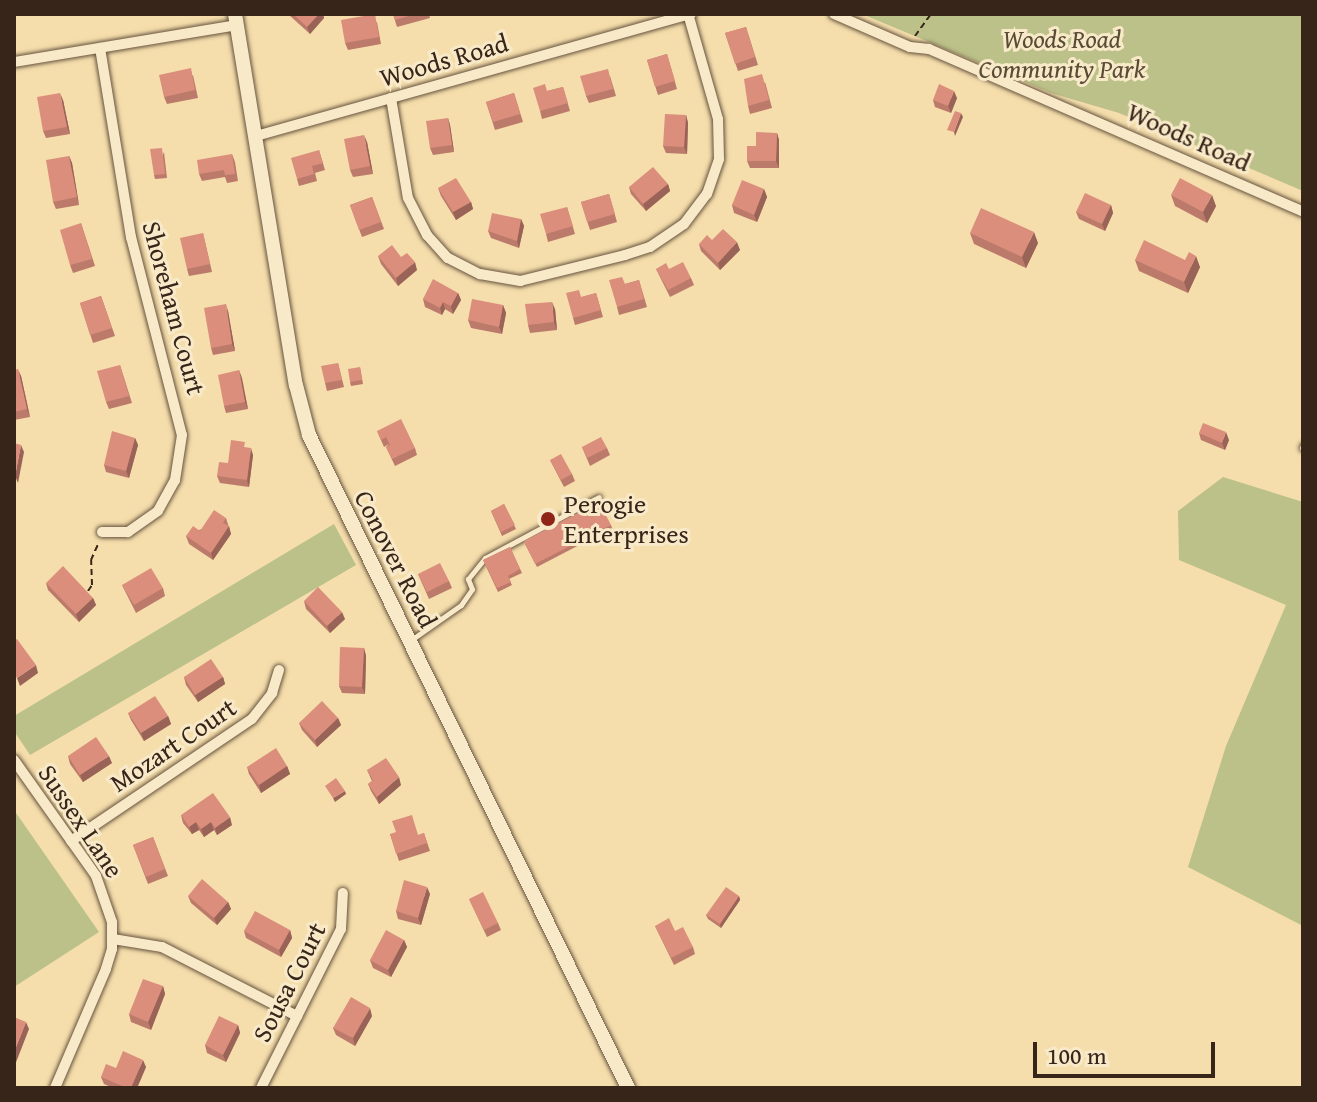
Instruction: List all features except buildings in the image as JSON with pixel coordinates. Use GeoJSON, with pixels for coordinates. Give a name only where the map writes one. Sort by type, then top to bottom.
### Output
{"type":"FeatureCollection","features":[{"type":"Feature","properties":{"kind":"street","name":"Woods Road"},"geometry":{"type":"LineString","coordinates":[[256,136],[689,14]]}},
{"type":"Feature","properties":{"kind":"street"},"geometry":{"type":"LineString","coordinates":[[391,98],[411,206],[427,235],[448,258],[480,274],[520,281],[625,255],[650,247],[684,224],[707,194],[719,159],[718,119],[689,14]]}},
{"type":"Feature","properties":{"kind":"street","name":"Woods Road"},"geometry":{"type":"LineString","coordinates":[[834,14],[910,47],[929,49],[1303,212]]}},
{"type":"Feature","properties":{"kind":"street"},"geometry":{"type":"LineString","coordinates":[[14,62],[100,48],[236,19]]}},
{"type":"Feature","properties":{"kind":"street","name":"Conover Road"},"geometry":{"type":"LineString","coordinates":[[236,19],[305,422],[318,459],[411,641],[628,1088]]}},
{"type":"Feature","properties":{"kind":"street","name":"Shoreham Court"},"geometry":{"type":"LineString","coordinates":[[100,48],[131,237],[182,435],[175,480],[158,511],[128,532],[102,532]]}},
{"type":"Feature","properties":{"kind":"street","name":"Mozart Court"},"geometry":{"type":"LineString","coordinates":[[71,841],[252,719],[272,693],[279,670]]}},
{"type":"Feature","properties":{"kind":"street","name":"Sussex Lane"},"geometry":{"type":"LineString","coordinates":[[14,760],[100,883],[111,915],[113,939],[106,969],[55,1088]]}},
{"type":"Feature","properties":{"kind":"street","name":"Sousa Court"},"geometry":{"type":"LineString","coordinates":[[261,1088],[344,922],[343,893]]}},
{"type":"Feature","properties":{"kind":"street"},"geometry":{"type":"LineString","coordinates":[[113,939],[162,947],[297,1016]]}},
{"type":"Feature","properties":{"kind":"lane"},"geometry":{"type":"LineString","coordinates":[[411,641],[461,605],[472,589],[468,579],[485,558],[599,497]]}},
{"type":"Feature","properties":{"kind":"path"},"geometry":{"type":"LineString","coordinates":[[910,47],[931,14]]}},
{"type":"Feature","properties":{"kind":"path"},"geometry":{"type":"LineString","coordinates":[[86,593],[92,585],[91,560],[102,532]]}},
{"type":"Feature","properties":{"kind":"green space","name":"Woods Road Community Park"},"geometry":{"type":"Polygon","coordinates":[[[862,14],[1303,14],[1303,191],[1119,113],[1051,93],[862,14]]]}},
{"type":"Feature","properties":{"kind":"green space"},"geometry":{"type":"Polygon","coordinates":[[[1223,477],[1303,502],[1303,926],[1188,867],[1226,746],[1286,605],[1179,560],[1178,511],[1223,477]]]}},
{"type":"Feature","properties":{"kind":"green space"},"geometry":{"type":"Polygon","coordinates":[[[334,524],[356,565],[30,755],[14,731],[14,716],[334,524]]]}},
{"type":"Feature","properties":{"kind":"green space"},"geometry":{"type":"Polygon","coordinates":[[[14,810],[99,932],[14,987],[14,810]]]}},
{"type":"Feature","properties":{"kind":"place","name":"Perogie Enterprises"},"geometry":{"type":"Point","coordinates":[548,519]}}]}
